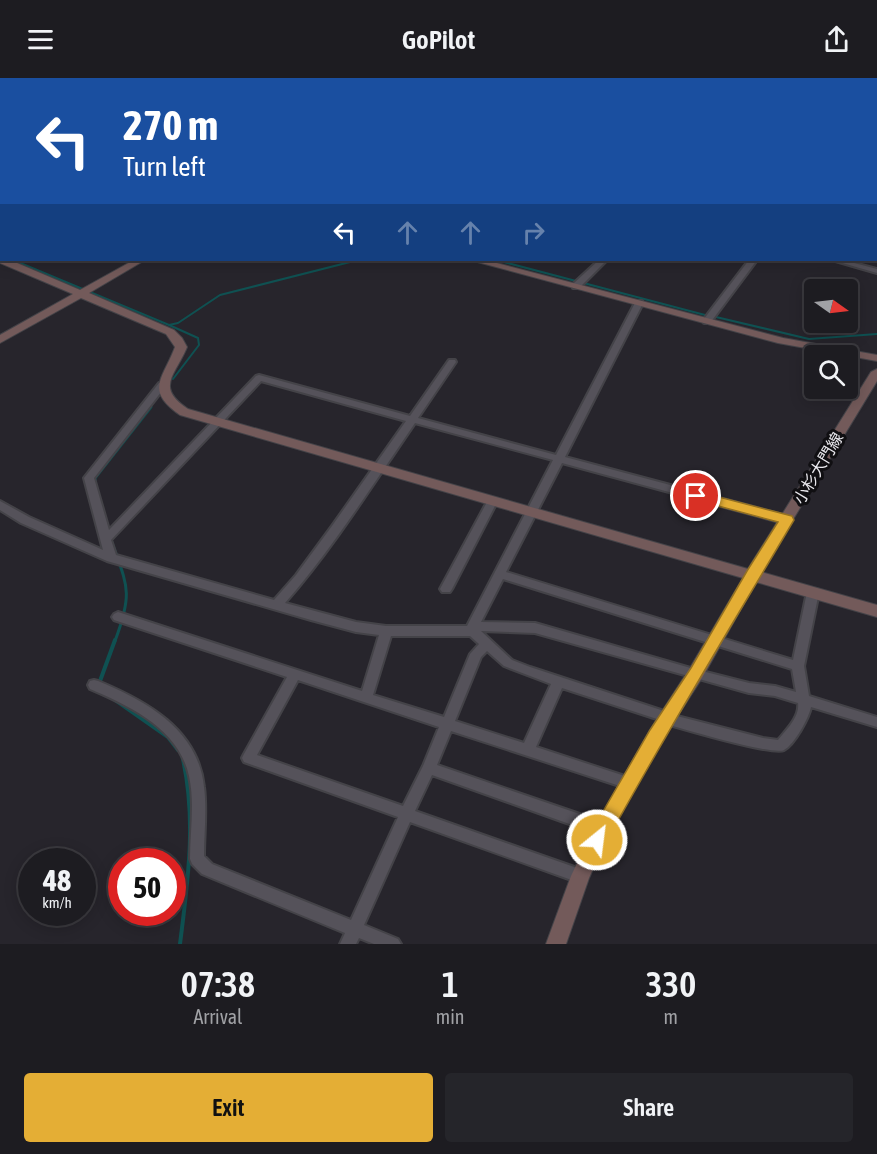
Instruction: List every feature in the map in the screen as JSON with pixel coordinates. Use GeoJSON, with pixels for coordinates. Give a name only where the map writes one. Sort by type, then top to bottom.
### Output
{"type":"FeatureCollection","features":[{"type":"Feature","properties":{"kind":"street"},"geometry":{"type":"LineString","coordinates":[[5,261],[170,332],[181,347],[162,385],[89,478],[111,558]]}},
{"type":"Feature","properties":{"kind":"street"},"geometry":{"type":"LineString","coordinates":[[0,340],[138,261]]}},
{"type":"Feature","properties":{"kind":"street"},"geometry":{"type":"LineString","coordinates":[[479,261],[782,341],[877,358]]}},
{"type":"Feature","properties":{"kind":"street"},"geometry":{"type":"LineString","coordinates":[[576,286],[602,261]]}},
{"type":"Feature","properties":{"kind":"street"},"geometry":{"type":"LineString","coordinates":[[707,321],[752,261]]}},
{"type":"Feature","properties":{"kind":"street"},"geometry":{"type":"LineString","coordinates":[[840,261],[877,271]]}},
{"type":"Feature","properties":{"kind":"street"},"geometry":{"type":"LineString","coordinates":[[473,628],[639,303]]}},
{"type":"Feature","properties":{"kind":"street"},"geometry":{"type":"LineString","coordinates":[[276,605],[300,578],[452,362]]}},
{"type":"Feature","properties":{"kind":"street","name":"小杉大門線"},"geometry":{"type":"LineString","coordinates":[[556,944],[580,876],[603,829],[752,575],[877,372]]}},
{"type":"Feature","properties":{"kind":"street"},"geometry":{"type":"LineString","coordinates":[[106,539],[259,378],[787,520]]}},
{"type":"Feature","properties":{"kind":"street"},"geometry":{"type":"LineString","coordinates":[[162,385],[163,396],[172,405],[184,412],[216,423],[877,611]]}},
{"type":"Feature","properties":{"kind":"street"},"geometry":{"type":"LineString","coordinates":[[446,589],[492,502]]}},
{"type":"Feature","properties":{"kind":"street"},"geometry":{"type":"LineString","coordinates":[[0,505],[25,520],[111,558],[356,627],[386,631],[534,628],[749,688],[775,691],[877,722]]}},
{"type":"Feature","properties":{"kind":"street"},"geometry":{"type":"LineString","coordinates":[[500,574],[798,666]]}},
{"type":"Feature","properties":{"kind":"street"},"geometry":{"type":"LineString","coordinates":[[473,628],[508,663],[667,718],[763,744],[780,746],[797,725],[805,709],[798,666],[813,592]]}},
{"type":"Feature","properties":{"kind":"street"},"geometry":{"type":"LineString","coordinates":[[118,617],[629,783]]}},
{"type":"Feature","properties":{"kind":"street"},"geometry":{"type":"LineString","coordinates":[[366,696],[386,631]]}},
{"type":"Feature","properties":{"kind":"street"},"geometry":{"type":"LineString","coordinates":[[348,944],[429,768],[473,661],[487,644]]}},
{"type":"Feature","properties":{"kind":"street"},"geometry":{"type":"LineString","coordinates":[[295,674],[249,758],[580,876]]}},
{"type":"Feature","properties":{"kind":"street"},"geometry":{"type":"LineString","coordinates":[[528,749],[558,682]]}},
{"type":"Feature","properties":{"kind":"street"},"geometry":{"type":"LineString","coordinates":[[94,685],[115,693],[144,711],[176,734],[187,749],[196,776],[197,858],[207,869],[393,944]]}},
{"type":"Feature","properties":{"kind":"street"},"geometry":{"type":"LineString","coordinates":[[429,768],[603,829]]}},
{"type":"Feature","properties":{"kind":"waterway"},"geometry":{"type":"LineString","coordinates":[[15,261],[169,325]]}},
{"type":"Feature","properties":{"kind":"waterway"},"geometry":{"type":"LineString","coordinates":[[169,325],[178,323],[220,295],[354,261]]}},
{"type":"Feature","properties":{"kind":"waterway"},"geometry":{"type":"LineString","coordinates":[[500,261],[705,315]]}},
{"type":"Feature","properties":{"kind":"waterway"},"geometry":{"type":"LineString","coordinates":[[716,317],[809,339],[877,334]]}},
{"type":"Feature","properties":{"kind":"waterway"},"geometry":{"type":"LineString","coordinates":[[169,325],[198,338],[199,345],[173,379]]}},
{"type":"Feature","properties":{"kind":"waterway"},"geometry":{"type":"LineString","coordinates":[[95,484],[95,478],[151,407]]}},
{"type":"Feature","properties":{"kind":"waterway"},"geometry":{"type":"LineString","coordinates":[[110,537],[126,588],[125,610],[115,641]]}},
{"type":"Feature","properties":{"kind":"waterway"},"geometry":{"type":"LineString","coordinates":[[102,684],[100,681],[115,640]]}},
{"type":"Feature","properties":{"kind":"waterway"},"geometry":{"type":"LineString","coordinates":[[111,697],[168,737],[178,750]]}},
{"type":"Feature","properties":{"kind":"waterway"},"geometry":{"type":"LineString","coordinates":[[180,944],[190,849],[189,802],[182,755]]}},
{"type":"Feature","properties":{"kind":"route"},"geometry":{"type":"LineString","coordinates":[[597,840],[656,735],[696,673],[752,575],[787,520],[696,496]]}}]}
